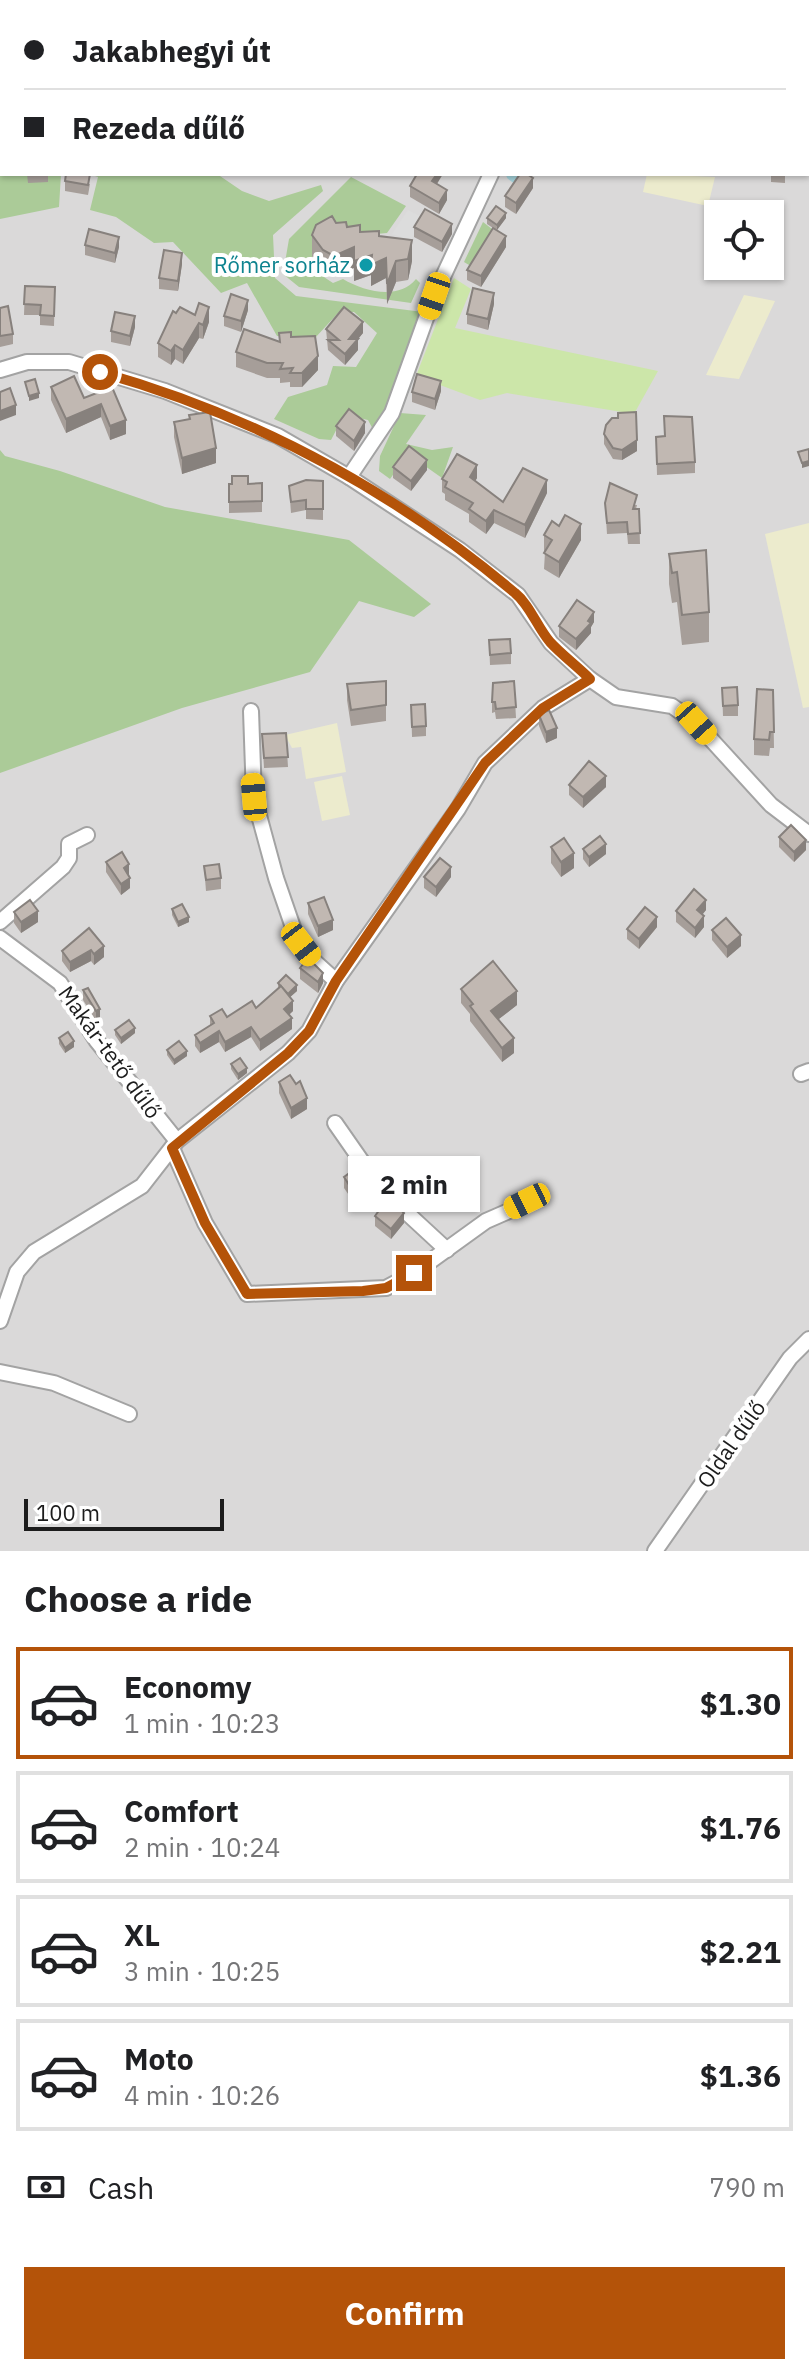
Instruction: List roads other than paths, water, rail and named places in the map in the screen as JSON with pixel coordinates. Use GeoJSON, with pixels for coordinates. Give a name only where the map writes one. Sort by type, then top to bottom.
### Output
{"type":"FeatureCollection","features":[{"type":"Feature","properties":{"kind":"street"},"geometry":{"type":"LineString","coordinates":[[349,477],[392,413],[434,296],[490,176]]}},
{"type":"Feature","properties":{"kind":"street"},"geometry":{"type":"LineString","coordinates":[[0,370],[27,362],[69,362],[144,384],[278,436],[349,477],[460,550],[518,595],[551,643],[590,679],[616,697],[672,706],[686,716],[771,805],[809,834]]}},
{"type":"Feature","properties":{"kind":"street"},"geometry":{"type":"LineString","coordinates":[[0,1321],[17,1272],[34,1252],[142,1186],[175,1144],[288,1053],[309,1031],[336,981],[485,763],[543,708],[590,679]]}},
{"type":"Feature","properties":{"kind":"street"},"geometry":{"type":"LineString","coordinates":[[251,711],[254,797],[276,878],[296,936],[315,962],[329,971],[336,981]]}},
{"type":"Feature","properties":{"kind":"street"},"geometry":{"type":"LineString","coordinates":[[0,922],[63,867],[69,858],[69,844],[87,835]]}},
{"type":"Feature","properties":{"kind":"street","name":"Makár-tető dűlő"},"geometry":{"type":"LineString","coordinates":[[0,938],[60,983],[96,1040],[175,1144],[205,1223],[247,1294],[386,1288],[447,1250]]}},
{"type":"Feature","properties":{"kind":"street"},"geometry":{"type":"LineString","coordinates":[[335,1123],[381,1189],[447,1250],[486,1221],[534,1200]]}},
{"type":"Feature","properties":{"kind":"street","name":"Oldal dűlő"},"geometry":{"type":"LineString","coordinates":[[655,1551],[790,1358],[809,1339]]}},
{"type":"Feature","properties":{"kind":"street"},"geometry":{"type":"LineString","coordinates":[[0,1372],[54,1383],[129,1414]]}},
{"type":"Feature","properties":{"kind":"place","name":"Rőmer sorház"},"geometry":{"type":"Point","coordinates":[366,265]}}]}
